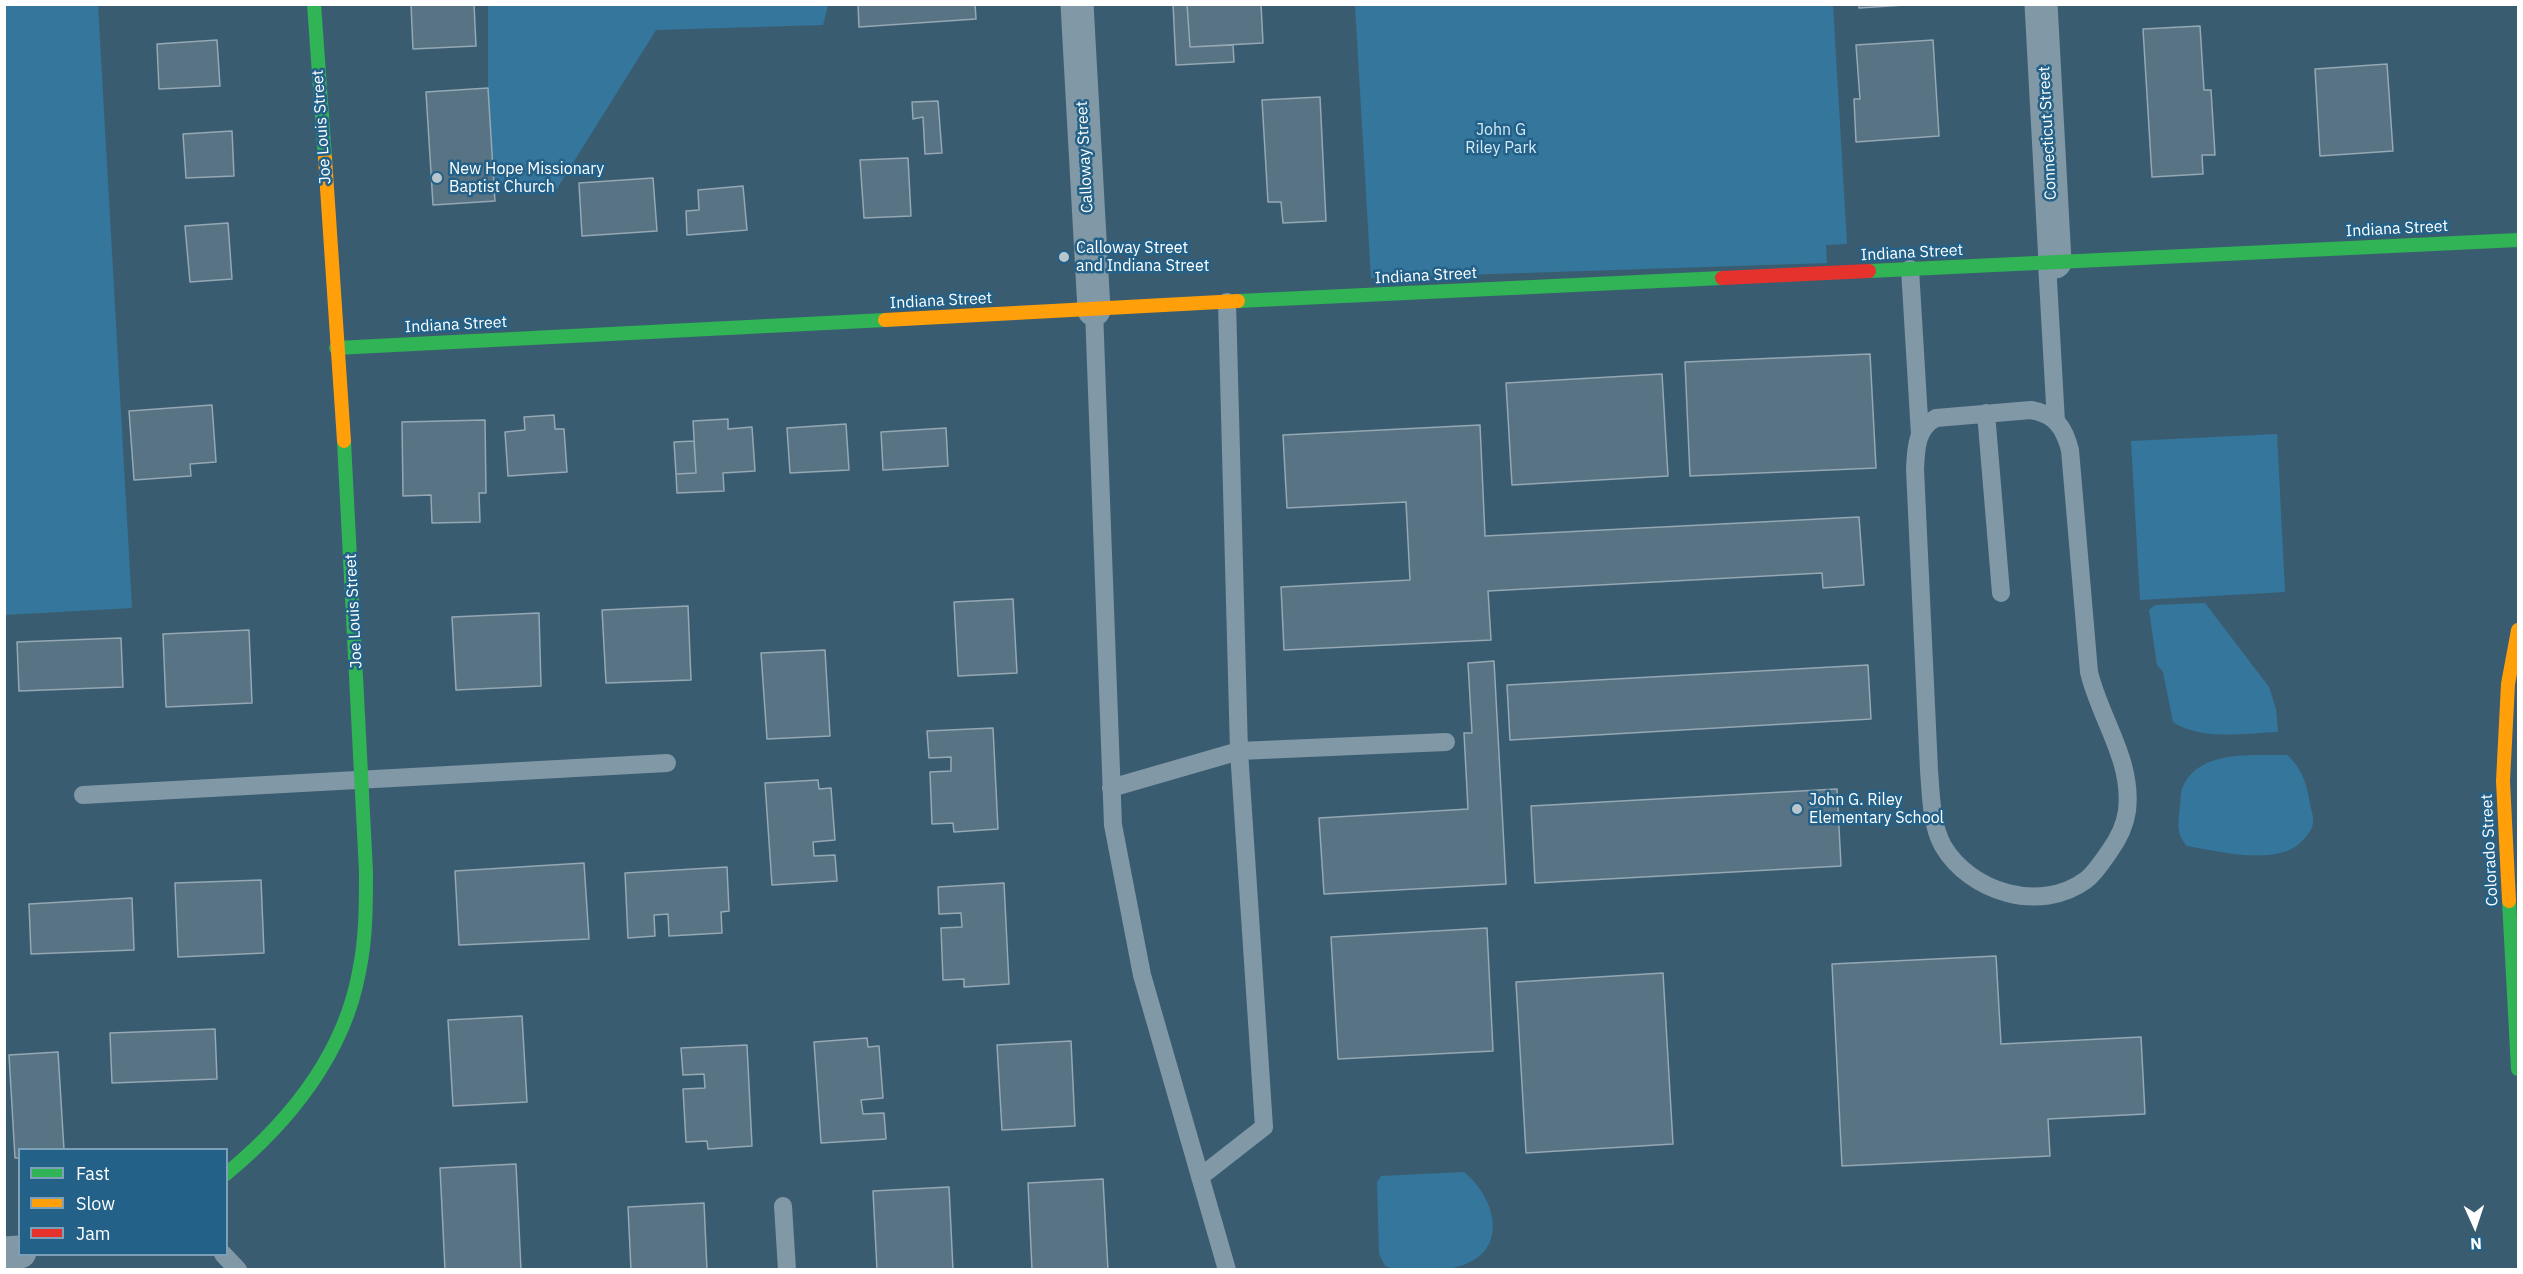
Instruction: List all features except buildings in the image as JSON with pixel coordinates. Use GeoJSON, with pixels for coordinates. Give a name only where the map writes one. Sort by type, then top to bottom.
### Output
{"type":"FeatureCollection","features":[{"type":"Feature","properties":{"kind":"street","name":"Joe Louis Street"},"geometry":{"type":"LineString","coordinates":[[228,1172],[251,1155],[303,1098],[331,1051],[352,1002],[364,941],[365,887],[354,577],[336,348],[314,4]]}},
{"type":"Feature","properties":{"kind":"street","name":"Calloway Street"},"geometry":{"type":"LineString","coordinates":[[1077,4],[1094,309]]}},
{"type":"Feature","properties":{"kind":"street","name":"Connecticut Street"},"geometry":{"type":"LineString","coordinates":[[2041,4],[2051,263]]}},
{"type":"Feature","properties":{"kind":"street","name":"Indiana Street"},"geometry":{"type":"LineString","coordinates":[[336,348],[1227,302],[2518,240]]}},
{"type":"Feature","properties":{"kind":"street","name":"Colorado Street"},"geometry":{"type":"LineString","coordinates":[[2518,630],[2508,684],[2503,781],[2518,1069]]}},
{"type":"Feature","properties":{"kind":"lane"},"geometry":{"type":"LineString","coordinates":[[2051,263],[2056,422]]}},
{"type":"Feature","properties":{"kind":"lane"},"geometry":{"type":"LineString","coordinates":[[1910,269],[1920,435],[1915,469],[1929,769],[1936,826],[1942,844],[1955,862],[1978,881],[2015,895],[2049,895],[2083,882],[2093,874],[2116,841],[2127,811],[2120,752],[2099,705],[2089,672],[2067,437],[2045,412],[2031,410],[1936,418],[1927,423],[1920,435]]}},
{"type":"Feature","properties":{"kind":"lane"},"geometry":{"type":"LineString","coordinates":[[1200,1177],[1264,1127],[1239,752],[1227,302]]}},
{"type":"Feature","properties":{"kind":"lane"},"geometry":{"type":"LineString","coordinates":[[1094,309],[1113,825],[1142,975],[1227,1269]]}},
{"type":"Feature","properties":{"kind":"lane"},"geometry":{"type":"LineString","coordinates":[[1986,413],[2001,593]]}},
{"type":"Feature","properties":{"kind":"lane"},"geometry":{"type":"LineString","coordinates":[[1111,788],[1239,752],[1446,742]]}},
{"type":"Feature","properties":{"kind":"lane"},"geometry":{"type":"LineString","coordinates":[[83,795],[667,763]]}},
{"type":"Feature","properties":{"kind":"lane"},"geometry":{"type":"LineString","coordinates":[[783,1206],[787,1269]]}},
{"type":"Feature","properties":{"kind":"lane"},"geometry":{"type":"LineString","coordinates":[[225,1256],[238,1269]]}},
{"type":"Feature","properties":{"kind":"green space"},"geometry":{"type":"Polygon","coordinates":[[[5,4],[98,5],[132,608],[5,615],[5,4]]]}},
{"type":"Feature","properties":{"kind":"green space"},"geometry":{"type":"Polygon","coordinates":[[[488,5],[828,5],[823,25],[656,30],[556,190],[488,183],[488,5]]]}},
{"type":"Feature","properties":{"kind":"green space","name":"John G Riley Park"},"geometry":{"type":"Polygon","coordinates":[[[1355,5],[1833,5],[1847,244],[1826,245],[1827,263],[1371,278],[1355,5]]]}},
{"type":"Feature","properties":{"kind":"green space"},"geometry":{"type":"Polygon","coordinates":[[[2277,434],[2285,592],[2140,600],[2131,441],[2277,434]]]}},
{"type":"Feature","properties":{"kind":"green space"},"geometry":{"type":"Polygon","coordinates":[[[2205,603],[2269,687],[2276,709],[2278,732],[2210,734],[2184,728],[2173,722],[2163,672],[2157,665],[2149,610],[2155,605],[2205,603]]]}},
{"type":"Feature","properties":{"kind":"green space"},"geometry":{"type":"Polygon","coordinates":[[[2287,755],[2303,777],[2313,816],[2312,827],[2304,839],[2293,848],[2265,855],[2232,854],[2187,846],[2183,842],[2179,833],[2182,789],[2193,773],[2203,765],[2230,757],[2287,755]]]}},
{"type":"Feature","properties":{"kind":"green space"},"geometry":{"type":"Polygon","coordinates":[[[1464,1172],[1475,1183],[1490,1209],[1493,1223],[1492,1237],[1486,1249],[1476,1259],[1452,1268],[1426,1270],[1385,1266],[1379,1254],[1377,1182],[1381,1176],[1464,1172]]]}},
{"type":"Feature","properties":{"kind":"traffic: fast"},"geometry":{"type":"LineString","coordinates":[[314,4],[325,158]]}},
{"type":"Feature","properties":{"kind":"traffic: fast"},"geometry":{"type":"LineString","coordinates":[[1869,271],[2518,240]]}},
{"type":"Feature","properties":{"kind":"traffic: fast"},"geometry":{"type":"LineString","coordinates":[[1238,301],[1722,278]]}},
{"type":"Feature","properties":{"kind":"traffic: fast"},"geometry":{"type":"LineString","coordinates":[[336,348],[885,320]]}},
{"type":"Feature","properties":{"kind":"traffic: fast"},"geometry":{"type":"LineString","coordinates":[[228,1172],[292,1109],[327,1058],[352,1002],[361,960],[365,922],[366,872],[344,441]]}},
{"type":"Feature","properties":{"kind":"traffic: fast"},"geometry":{"type":"LineString","coordinates":[[2509,901],[2518,1069]]}},
{"type":"Feature","properties":{"kind":"traffic: slow"},"geometry":{"type":"LineString","coordinates":[[325,158],[344,441]]}},
{"type":"Feature","properties":{"kind":"traffic: slow"},"geometry":{"type":"LineString","coordinates":[[885,320],[1238,301]]}},
{"type":"Feature","properties":{"kind":"traffic: slow"},"geometry":{"type":"LineString","coordinates":[[2509,901],[2503,781],[2508,684],[2518,630]]}},
{"type":"Feature","properties":{"kind":"traffic: jam"},"geometry":{"type":"LineString","coordinates":[[1722,278],[1869,271]]}},
{"type":"Feature","properties":{"kind":"place","name":"New Hope Missionary Baptist Church"},"geometry":{"type":"Point","coordinates":[437,178]}},
{"type":"Feature","properties":{"kind":"place","name":"Calloway Street and Indiana Street"},"geometry":{"type":"Point","coordinates":[1064,257]}},
{"type":"Feature","properties":{"kind":"place","name":"John G. Riley Elementary School"},"geometry":{"type":"Point","coordinates":[1797,809]}}]}
